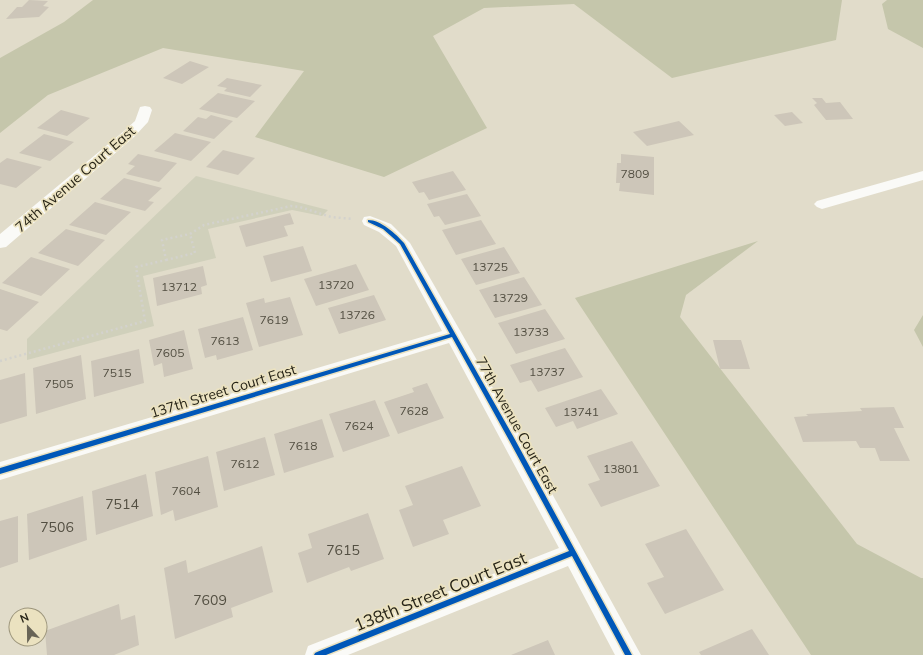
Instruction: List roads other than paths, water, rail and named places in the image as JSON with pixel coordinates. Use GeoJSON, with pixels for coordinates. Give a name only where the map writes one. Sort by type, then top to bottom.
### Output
{"type":"FeatureCollection","features":[{"type":"Feature","properties":{"kind":"street","name":"74th Avenue Court East"},"geometry":{"type":"LineString","coordinates":[[0,243],[129,134],[141,122],[145,110]]}},
{"type":"Feature","properties":{"kind":"street"},"geometry":{"type":"LineString","coordinates":[[822,204],[923,175]]}},
{"type":"Feature","properties":{"kind":"street","name":"77th Avenue Court East"},"geometry":{"type":"LineString","coordinates":[[370,220],[385,228],[402,243],[628,655]]}},
{"type":"Feature","properties":{"kind":"street","name":"137th Street Court East"},"geometry":{"type":"LineString","coordinates":[[0,471],[453,335]]}},
{"type":"Feature","properties":{"kind":"street","name":"138th Street Court East"},"geometry":{"type":"LineString","coordinates":[[317,655],[573,553]]}}]}
